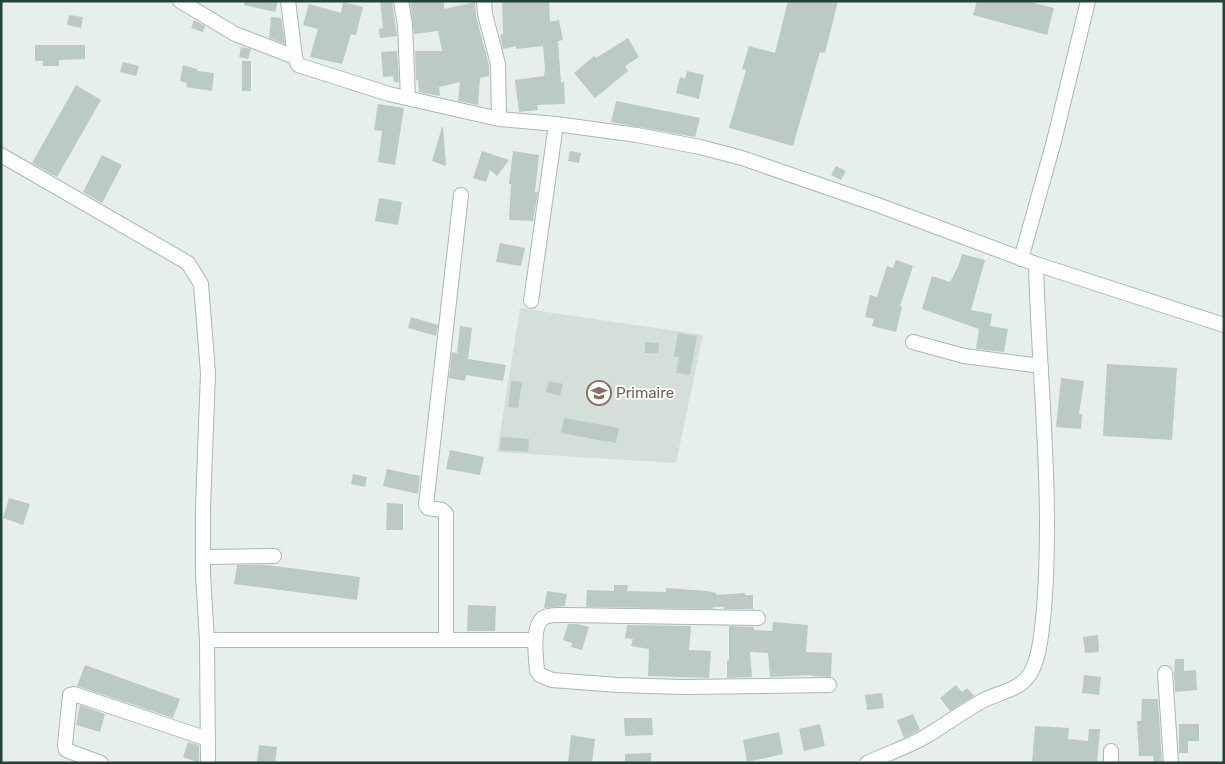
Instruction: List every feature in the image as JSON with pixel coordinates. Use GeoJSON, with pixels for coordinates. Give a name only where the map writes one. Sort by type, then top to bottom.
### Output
{"type":"FeatureCollection","features":[{"type":"Feature","properties":{"kind":"street"},"geometry":{"type":"LineString","coordinates":[[180,1],[235,34],[295,57]]}},
{"type":"Feature","properties":{"kind":"street"},"geometry":{"type":"LineString","coordinates":[[288,1],[295,57],[298,65],[408,98],[500,119],[556,124],[637,135],[700,147],[742,158],[878,205],[1021,259],[1224,325]]}},
{"type":"Feature","properties":{"kind":"street"},"geometry":{"type":"LineString","coordinates":[[402,1],[405,25],[408,98]]}},
{"type":"Feature","properties":{"kind":"street"},"geometry":{"type":"LineString","coordinates":[[484,1],[485,14],[498,64],[500,119]]}},
{"type":"Feature","properties":{"kind":"street"},"geometry":{"type":"LineString","coordinates":[[1021,259],[1054,140],[1088,1]]}},
{"type":"Feature","properties":{"kind":"street"},"geometry":{"type":"LineString","coordinates":[[531,301],[556,124]]}},
{"type":"Feature","properties":{"kind":"street"},"geometry":{"type":"LineString","coordinates":[[1,155],[188,262],[201,284],[208,373],[203,507],[208,763]]}},
{"type":"Feature","properties":{"kind":"street"},"geometry":{"type":"LineString","coordinates":[[446,640],[446,514],[442,510],[428,508],[426,505],[461,195]]}},
{"type":"Feature","properties":{"kind":"street"},"geometry":{"type":"LineString","coordinates":[[867,763],[922,738],[984,700],[1021,684],[1029,676],[1036,663],[1042,628],[1046,574],[1045,445],[1037,320],[1036,264]]}},
{"type":"Feature","properties":{"kind":"street"},"geometry":{"type":"LineString","coordinates":[[913,342],[964,356],[1041,366]]}},
{"type":"Feature","properties":{"kind":"street"},"geometry":{"type":"LineString","coordinates":[[203,557],[274,556]]}},
{"type":"Feature","properties":{"kind":"street"},"geometry":{"type":"LineString","coordinates":[[758,618],[546,616],[539,623],[535,640],[537,671],[540,675],[552,680],[618,685],[682,687],[829,685]]}},
{"type":"Feature","properties":{"kind":"street"},"geometry":{"type":"LineString","coordinates":[[207,640],[535,640]]}},
{"type":"Feature","properties":{"kind":"street"},"geometry":{"type":"LineString","coordinates":[[1165,673],[1171,763]]}},
{"type":"Feature","properties":{"kind":"street"},"geometry":{"type":"LineString","coordinates":[[101,763],[66,750],[70,695],[74,694],[208,739]]}},
{"type":"Feature","properties":{"kind":"shaded area","name":"Primaire"},"geometry":{"type":"Polygon","coordinates":[[[520,308],[703,335],[676,463],[497,452],[520,308]]]}},
{"type":"Feature","properties":{"kind":"building"},"geometry":{"type":"Polygon","coordinates":[[[244,1],[278,1],[275,12],[244,5],[244,1]]]}},
{"type":"Feature","properties":{"kind":"building"},"geometry":{"type":"Polygon","coordinates":[[[380,1],[392,1],[397,36],[380,38],[379,29],[383,28],[380,1]]]}},
{"type":"Feature","properties":{"kind":"building"},"geometry":{"type":"Polygon","coordinates":[[[410,1],[444,1],[444,9],[475,2],[476,16],[489,65],[489,76],[480,78],[478,105],[458,101],[460,82],[439,87],[440,96],[419,92],[418,80],[416,80],[415,51],[442,51],[438,31],[414,34],[410,1]]]}},
{"type":"Feature","properties":{"kind":"building"},"geometry":{"type":"Polygon","coordinates":[[[502,1],[549,1],[550,22],[559,20],[563,40],[558,41],[561,83],[564,81],[565,104],[537,105],[538,110],[519,112],[515,80],[544,76],[543,46],[516,49],[516,46],[503,49],[500,35],[503,34],[502,1]]]}},
{"type":"Feature","properties":{"kind":"building"},"geometry":{"type":"Polygon","coordinates":[[[788,1],[838,1],[825,53],[820,52],[793,146],[729,128],[746,70],[742,69],[749,46],[775,53],[788,1]]]}},
{"type":"Feature","properties":{"kind":"building"},"geometry":{"type":"Polygon","coordinates":[[[977,1],[1027,1],[1054,8],[1047,35],[973,15],[977,1]]]}},
{"type":"Feature","properties":{"kind":"building"},"geometry":{"type":"Polygon","coordinates":[[[343,2],[363,7],[356,35],[351,34],[342,64],[310,57],[318,29],[303,25],[309,4],[341,13],[343,2]]]}},
{"type":"Feature","properties":{"kind":"building"},"geometry":{"type":"Polygon","coordinates":[[[69,15],[83,17],[81,28],[67,25],[69,15]]]}},
{"type":"Feature","properties":{"kind":"building"},"geometry":{"type":"Polygon","coordinates":[[[271,17],[281,18],[285,44],[269,38],[271,17]]]}},
{"type":"Feature","properties":{"kind":"building"},"geometry":{"type":"Polygon","coordinates":[[[194,20],[205,26],[203,32],[191,28],[194,20]]]}},
{"type":"Feature","properties":{"kind":"building"},"geometry":{"type":"Polygon","coordinates":[[[628,38],[639,57],[625,66],[628,71],[595,98],[574,73],[594,56],[596,58],[628,38]]]}},
{"type":"Feature","properties":{"kind":"building"},"geometry":{"type":"Polygon","coordinates":[[[35,45],[85,45],[85,59],[59,60],[59,66],[43,66],[43,61],[35,61],[35,45]]]}},
{"type":"Feature","properties":{"kind":"building"},"geometry":{"type":"Polygon","coordinates":[[[241,47],[251,49],[248,59],[239,57],[241,47]]]}},
{"type":"Feature","properties":{"kind":"building"},"geometry":{"type":"Polygon","coordinates":[[[397,51],[399,82],[394,82],[393,76],[383,77],[381,52],[397,51]]]}},
{"type":"Feature","properties":{"kind":"building"},"geometry":{"type":"Polygon","coordinates":[[[242,61],[251,61],[251,91],[242,91],[242,61]]]}},
{"type":"Feature","properties":{"kind":"building"},"geometry":{"type":"Polygon","coordinates":[[[123,62],[139,66],[136,76],[120,72],[123,62]]]}},
{"type":"Feature","properties":{"kind":"building"},"geometry":{"type":"Polygon","coordinates":[[[183,65],[197,69],[197,71],[214,73],[212,91],[186,87],[187,83],[180,81],[183,65]]]}},
{"type":"Feature","properties":{"kind":"building"},"geometry":{"type":"Polygon","coordinates":[[[687,71],[704,75],[699,99],[676,93],[680,77],[685,79],[687,71]]]}},
{"type":"Feature","properties":{"kind":"building"},"geometry":{"type":"Polygon","coordinates":[[[76,85],[101,100],[57,177],[32,163],[76,85]]]}},
{"type":"Feature","properties":{"kind":"building"},"geometry":{"type":"Polygon","coordinates":[[[616,101],[700,118],[695,137],[611,122],[616,101]]]}},
{"type":"Feature","properties":{"kind":"building"},"geometry":{"type":"Polygon","coordinates":[[[378,104],[404,108],[395,165],[378,162],[382,131],[374,130],[378,104]]]}},
{"type":"Feature","properties":{"kind":"building"},"geometry":{"type":"Polygon","coordinates":[[[443,127],[446,166],[432,161],[443,127]]]}},
{"type":"Feature","properties":{"kind":"building"},"geometry":{"type":"Polygon","coordinates":[[[482,151],[509,160],[497,176],[490,170],[486,182],[473,178],[482,151]]]}},
{"type":"Feature","properties":{"kind":"building"},"geometry":{"type":"Polygon","coordinates":[[[513,151],[539,155],[535,192],[538,192],[533,221],[509,220],[511,184],[509,184],[513,151]]]}},
{"type":"Feature","properties":{"kind":"building"},"geometry":{"type":"Polygon","coordinates":[[[570,151],[581,153],[579,163],[568,161],[570,151]]]}},
{"type":"Feature","properties":{"kind":"building"},"geometry":{"type":"Polygon","coordinates":[[[102,155],[122,165],[102,203],[83,192],[102,155]]]}},
{"type":"Feature","properties":{"kind":"building"},"geometry":{"type":"Polygon","coordinates":[[[836,166],[846,171],[841,180],[831,175],[836,166]]]}},
{"type":"Feature","properties":{"kind":"building"},"geometry":{"type":"Polygon","coordinates":[[[379,198],[402,202],[398,225],[375,221],[379,198]]]}},
{"type":"Feature","properties":{"kind":"building"},"geometry":{"type":"Polygon","coordinates":[[[500,243],[525,248],[521,266],[496,262],[500,243]]]}},
{"type":"Feature","properties":{"kind":"building"},"geometry":{"type":"Polygon","coordinates":[[[962,254],[985,260],[971,310],[992,314],[990,326],[1008,329],[1004,352],[976,349],[979,329],[922,309],[932,276],[950,282],[962,254]]]}},
{"type":"Feature","properties":{"kind":"building"},"geometry":{"type":"Polygon","coordinates":[[[896,260],[913,266],[900,306],[902,307],[896,332],[872,326],[874,319],[865,317],[870,295],[877,297],[887,266],[893,268],[896,260]]]}},
{"type":"Feature","properties":{"kind":"building"},"geometry":{"type":"Polygon","coordinates":[[[411,317],[438,325],[436,336],[408,328],[411,317]]]}},
{"type":"Feature","properties":{"kind":"building"},"geometry":{"type":"Polygon","coordinates":[[[460,326],[472,328],[468,359],[506,365],[503,381],[466,375],[465,381],[449,378],[452,352],[457,353],[460,326]]]}},
{"type":"Feature","properties":{"kind":"building"},"geometry":{"type":"Polygon","coordinates":[[[678,333],[697,336],[690,375],[676,373],[679,357],[674,357],[678,333]]]}},
{"type":"Feature","properties":{"kind":"building"},"geometry":{"type":"Polygon","coordinates":[[[645,342],[659,343],[658,353],[645,353],[645,342]]]}},
{"type":"Feature","properties":{"kind":"building"},"geometry":{"type":"Polygon","coordinates":[[[1107,364],[1177,368],[1172,440],[1103,436],[1107,364]]]}},
{"type":"Feature","properties":{"kind":"building"},"geometry":{"type":"Polygon","coordinates":[[[1061,378],[1084,381],[1079,414],[1082,414],[1081,429],[1056,427],[1061,378]]]}},
{"type":"Feature","properties":{"kind":"building"},"geometry":{"type":"Polygon","coordinates":[[[511,381],[522,382],[518,408],[508,407],[511,381]]]}},
{"type":"Feature","properties":{"kind":"building"},"geometry":{"type":"Polygon","coordinates":[[[549,381],[563,384],[560,396],[546,392],[549,381]]]}},
{"type":"Feature","properties":{"kind":"building"},"geometry":{"type":"Polygon","coordinates":[[[564,418],[619,428],[616,443],[561,433],[564,418]]]}},
{"type":"Feature","properties":{"kind":"building"},"geometry":{"type":"Polygon","coordinates":[[[501,437],[529,439],[528,452],[500,450],[501,437]]]}},
{"type":"Feature","properties":{"kind":"building"},"geometry":{"type":"Polygon","coordinates":[[[450,450],[484,457],[480,475],[446,469],[450,450]]]}},
{"type":"Feature","properties":{"kind":"building"},"geometry":{"type":"Polygon","coordinates":[[[387,469],[420,476],[418,494],[383,486],[387,469]]]}},
{"type":"Feature","properties":{"kind":"building"},"geometry":{"type":"Polygon","coordinates":[[[353,474],[367,477],[365,487],[351,484],[353,474]]]}},
{"type":"Feature","properties":{"kind":"building"},"geometry":{"type":"Polygon","coordinates":[[[9,498],[30,504],[23,525],[3,518],[9,498]]]}},
{"type":"Feature","properties":{"kind":"building"},"geometry":{"type":"Polygon","coordinates":[[[387,503],[403,504],[403,530],[386,530],[387,503]]]}},
{"type":"Feature","properties":{"kind":"building"},"geometry":{"type":"Polygon","coordinates":[[[237,565],[266,565],[360,577],[357,600],[234,584],[237,565]]]}},
{"type":"Feature","properties":{"kind":"building"},"geometry":{"type":"Polygon","coordinates":[[[614,585],[628,585],[627,591],[666,592],[666,588],[707,591],[716,593],[716,595],[745,593],[745,595],[753,595],[753,609],[724,609],[724,607],[713,607],[713,609],[586,607],[587,590],[614,591],[614,585]]]}},
{"type":"Feature","properties":{"kind":"building"},"geometry":{"type":"Polygon","coordinates":[[[547,591],[567,594],[565,606],[544,608],[547,591]]]}},
{"type":"Feature","properties":{"kind":"building"},"geometry":{"type":"Polygon","coordinates":[[[468,605],[496,606],[495,631],[467,631],[468,605]]]}},
{"type":"Feature","properties":{"kind":"building"},"geometry":{"type":"Polygon","coordinates":[[[773,622],[808,625],[806,652],[832,653],[831,677],[811,675],[770,677],[768,653],[750,652],[752,677],[727,678],[729,626],[754,627],[754,630],[772,631],[773,622]]]}},
{"type":"Feature","properties":{"kind":"building"},"geometry":{"type":"Polygon","coordinates":[[[568,624],[589,627],[582,650],[571,647],[572,643],[563,640],[568,624]]]}},
{"type":"Feature","properties":{"kind":"building"},"geometry":{"type":"Polygon","coordinates":[[[627,625],[691,626],[689,650],[711,651],[709,678],[648,676],[649,649],[631,646],[633,639],[625,638],[627,625]]]}},
{"type":"Feature","properties":{"kind":"building"},"geometry":{"type":"Polygon","coordinates":[[[1098,635],[1099,652],[1085,653],[1083,637],[1098,635]]]}},
{"type":"Feature","properties":{"kind":"building"},"geometry":{"type":"Polygon","coordinates":[[[1175,659],[1184,659],[1184,671],[1196,670],[1197,690],[1175,692],[1175,659]]]}},
{"type":"Feature","properties":{"kind":"building"},"geometry":{"type":"Polygon","coordinates":[[[85,665],[180,699],[173,718],[77,686],[85,665]]]}},
{"type":"Feature","properties":{"kind":"building"},"geometry":{"type":"Polygon","coordinates":[[[1084,675],[1101,677],[1099,695],[1082,693],[1084,675]]]}},
{"type":"Feature","properties":{"kind":"building"},"geometry":{"type":"Polygon","coordinates":[[[956,685],[962,692],[967,688],[974,696],[950,711],[940,698],[956,685]]]}},
{"type":"Feature","properties":{"kind":"building"},"geometry":{"type":"Polygon","coordinates":[[[882,693],[884,708],[867,710],[865,695],[882,693]]]}},
{"type":"Feature","properties":{"kind":"building"},"geometry":{"type":"Polygon","coordinates":[[[1142,699],[1158,699],[1162,763],[1154,763],[1153,756],[1139,756],[1137,721],[1141,721],[1142,699]]]}},
{"type":"Feature","properties":{"kind":"building"},"geometry":{"type":"Polygon","coordinates":[[[80,705],[105,714],[100,732],[76,725],[80,705]]]}},
{"type":"Feature","properties":{"kind":"building"},"geometry":{"type":"Polygon","coordinates":[[[913,714],[920,730],[904,738],[897,720],[913,714]]]}},
{"type":"Feature","properties":{"kind":"building"},"geometry":{"type":"Polygon","coordinates":[[[624,718],[652,718],[653,735],[625,736],[624,718]]]}},
{"type":"Feature","properties":{"kind":"building"},"geometry":{"type":"Polygon","coordinates":[[[820,724],[825,746],[804,751],[799,729],[820,724]]]}},
{"type":"Feature","properties":{"kind":"building"},"geometry":{"type":"Polygon","coordinates":[[[1179,724],[1199,724],[1199,741],[1188,741],[1188,753],[1179,753],[1179,724]]]}},
{"type":"Feature","properties":{"kind":"building"},"geometry":{"type":"Polygon","coordinates":[[[1035,726],[1069,728],[1068,739],[1088,741],[1089,729],[1100,729],[1097,763],[1032,763],[1035,726]]]}},
{"type":"Feature","properties":{"kind":"building"},"geometry":{"type":"Polygon","coordinates":[[[779,732],[783,754],[747,762],[743,740],[779,732]]]}},
{"type":"Feature","properties":{"kind":"building"},"geometry":{"type":"Polygon","coordinates":[[[571,735],[595,739],[592,763],[568,763],[571,735]]]}},
{"type":"Feature","properties":{"kind":"building"},"geometry":{"type":"Polygon","coordinates":[[[188,742],[199,745],[199,763],[183,757],[188,742]]]}},
{"type":"Feature","properties":{"kind":"building"},"geometry":{"type":"Polygon","coordinates":[[[259,745],[277,747],[275,763],[257,763],[259,745]]]}},
{"type":"Feature","properties":{"kind":"building"},"geometry":{"type":"Polygon","coordinates":[[[651,753],[651,763],[625,763],[625,754],[651,753]]]}},
{"type":"Feature","properties":{"kind":"place","name":"Primaire"},"geometry":{"type":"Point","coordinates":[599,393]}}]}
